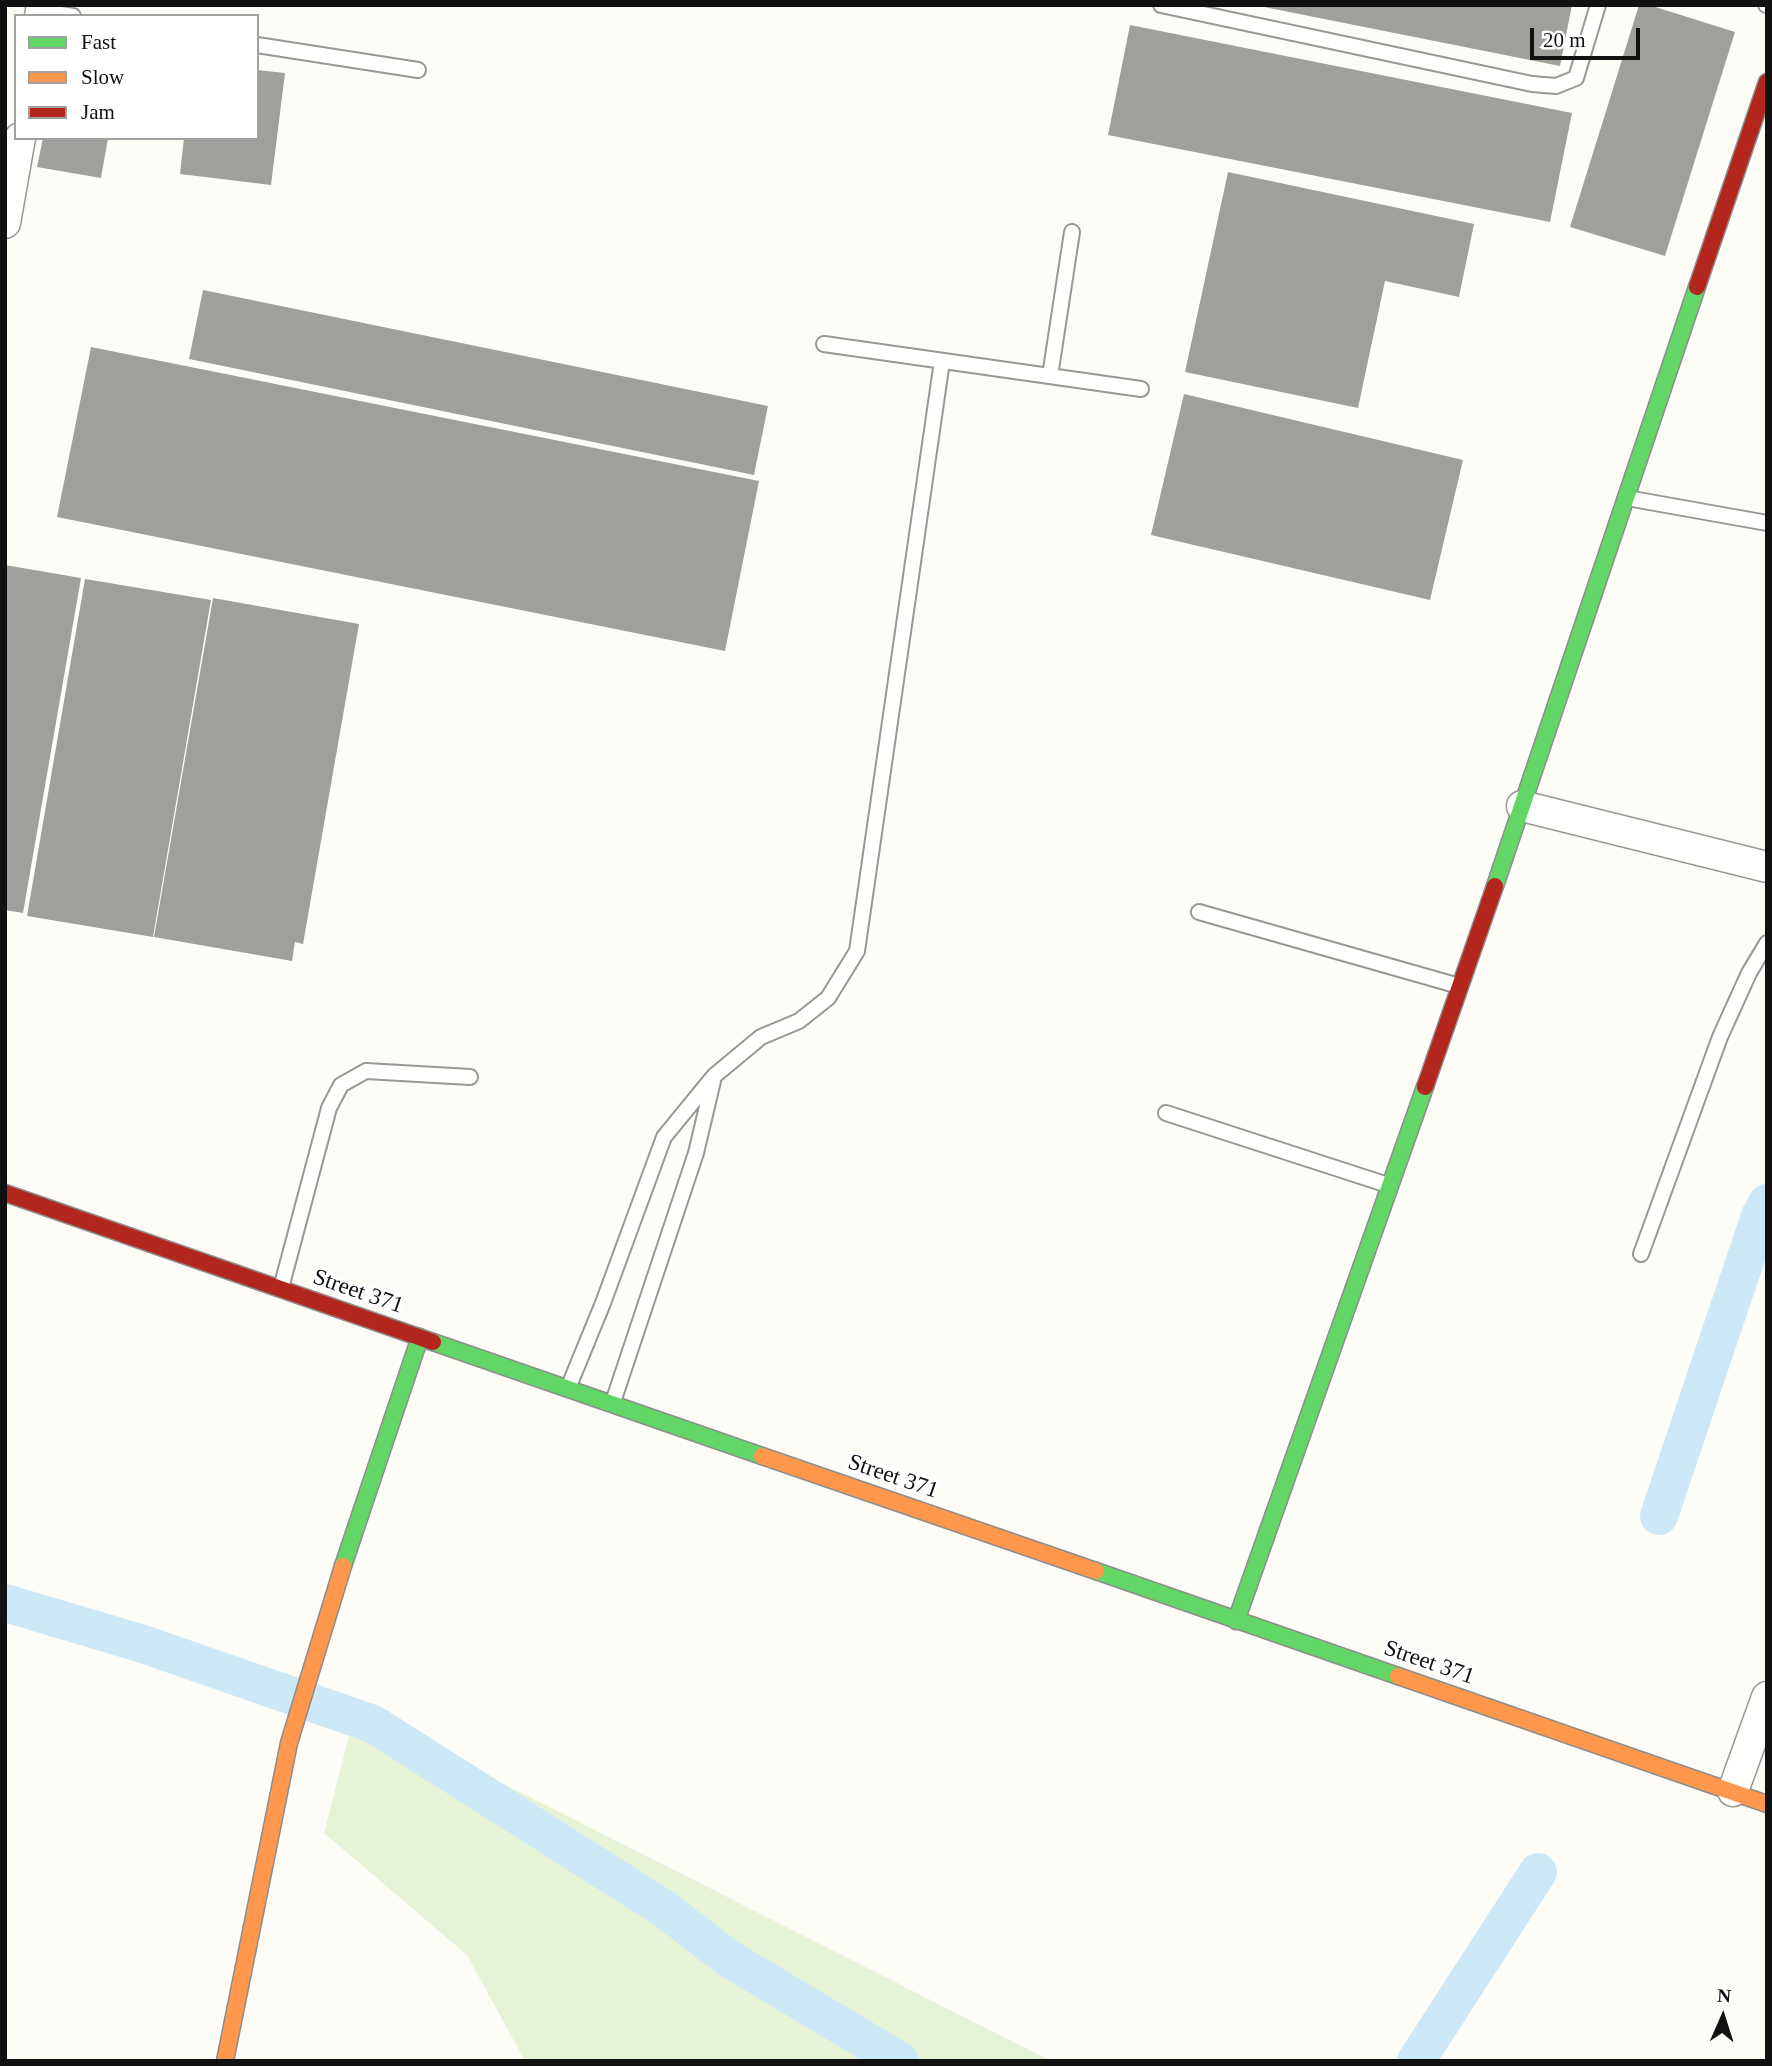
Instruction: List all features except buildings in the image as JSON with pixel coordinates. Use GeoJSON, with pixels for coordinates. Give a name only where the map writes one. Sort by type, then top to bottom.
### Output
{"type":"FeatureCollection","features":[{"type":"Feature","properties":{"kind":"street"},"geometry":{"type":"LineString","coordinates":[[1236,1621],[1461,986],[1767,82]]}},
{"type":"Feature","properties":{"kind":"street"},"geometry":{"type":"LineString","coordinates":[[5,223],[14,142]]}},
{"type":"Feature","properties":{"kind":"street"},"geometry":{"type":"LineString","coordinates":[[1522,806],[1767,867]]}},
{"type":"Feature","properties":{"kind":"street","name":"Street 371"},"geometry":{"type":"LineString","coordinates":[[5,1193],[1767,1804]]}},
{"type":"Feature","properties":{"kind":"street"},"geometry":{"type":"LineString","coordinates":[[225,2061],[289,1744],[332,1597],[420,1338]]}},
{"type":"Feature","properties":{"kind":"street"},"geometry":{"type":"LineString","coordinates":[[1733,1791],[1767,1697]]}},
{"type":"Feature","properties":{"kind":"lane"},"geometry":{"type":"LineString","coordinates":[[1161,5],[1532,84],[1556,86],[1576,78],[1598,5]]}},
{"type":"Feature","properties":{"kind":"lane"},"geometry":{"type":"LineString","coordinates":[[41,11],[60,14]]}},
{"type":"Feature","properties":{"kind":"lane"},"geometry":{"type":"LineString","coordinates":[[259,45],[418,70]]}},
{"type":"Feature","properties":{"kind":"lane"},"geometry":{"type":"LineString","coordinates":[[1049,376],[1072,232]]}},
{"type":"Feature","properties":{"kind":"lane"},"geometry":{"type":"LineString","coordinates":[[824,344],[1140,389]]}},
{"type":"Feature","properties":{"kind":"lane"},"geometry":{"type":"LineString","coordinates":[[569,1388],[664,1137],[714,1076],[761,1037],[799,1021],[828,998],[857,951],[942,361]]}},
{"type":"Feature","properties":{"kind":"lane"},"geometry":{"type":"LineString","coordinates":[[1626,498],[1767,523]]}},
{"type":"Feature","properties":{"kind":"lane"},"geometry":{"type":"LineString","coordinates":[[1199,912],[1461,986]]}},
{"type":"Feature","properties":{"kind":"lane"},"geometry":{"type":"LineString","coordinates":[[1641,1254],[1720,1037],[1749,973],[1767,943]]}},
{"type":"Feature","properties":{"kind":"lane"},"geometry":{"type":"LineString","coordinates":[[281,1289],[328,1108],[341,1085],[366,1071],[470,1077]]}},
{"type":"Feature","properties":{"kind":"lane"},"geometry":{"type":"LineString","coordinates":[[612,1404],[696,1153],[714,1076]]}},
{"type":"Feature","properties":{"kind":"lane"},"geometry":{"type":"LineString","coordinates":[[1166,1113],[1390,1185]]}},
{"type":"Feature","properties":{"kind":"green space"},"geometry":{"type":"Polygon","coordinates":[[[356,1709],[1051,2061],[525,2061],[467,1955],[324,1833],[356,1709]]]}},
{"type":"Feature","properties":{"kind":"waterway"},"geometry":{"type":"LineString","coordinates":[[1659,1516],[1760,1216],[1767,1203]]}},
{"type":"Feature","properties":{"kind":"waterway"},"geometry":{"type":"LineString","coordinates":[[5,1603],[143,1644],[373,1724],[663,1908],[728,1958],[900,2061]]}},
{"type":"Feature","properties":{"kind":"waterway"},"geometry":{"type":"LineString","coordinates":[[1416,2061],[1538,1872]]}},
{"type":"Feature","properties":{"kind":"traffic: fast"},"geometry":{"type":"LineString","coordinates":[[1495,886],[1697,287]]}},
{"type":"Feature","properties":{"kind":"traffic: fast"},"geometry":{"type":"LineString","coordinates":[[1236,1621],[1425,1087]]}},
{"type":"Feature","properties":{"kind":"traffic: fast"},"geometry":{"type":"LineString","coordinates":[[343,1566],[420,1337]]}},
{"type":"Feature","properties":{"kind":"traffic: fast"},"geometry":{"type":"LineString","coordinates":[[433,1342],[762,1456]]}},
{"type":"Feature","properties":{"kind":"traffic: fast"},"geometry":{"type":"LineString","coordinates":[[1096,1571],[1398,1676]]}},
{"type":"Feature","properties":{"kind":"traffic: slow"},"geometry":{"type":"LineString","coordinates":[[762,1456],[1096,1571]]}},
{"type":"Feature","properties":{"kind":"traffic: slow"},"geometry":{"type":"LineString","coordinates":[[225,2061],[289,1743],[343,1566]]}},
{"type":"Feature","properties":{"kind":"traffic: slow"},"geometry":{"type":"LineString","coordinates":[[1398,1676],[1767,1804]]}},
{"type":"Feature","properties":{"kind":"traffic: jam"},"geometry":{"type":"LineString","coordinates":[[1697,287],[1767,82]]}},
{"type":"Feature","properties":{"kind":"traffic: jam"},"geometry":{"type":"LineString","coordinates":[[1425,1087],[1495,886]]}},
{"type":"Feature","properties":{"kind":"traffic: jam"},"geometry":{"type":"LineString","coordinates":[[5,1193],[433,1342]]}}]}
